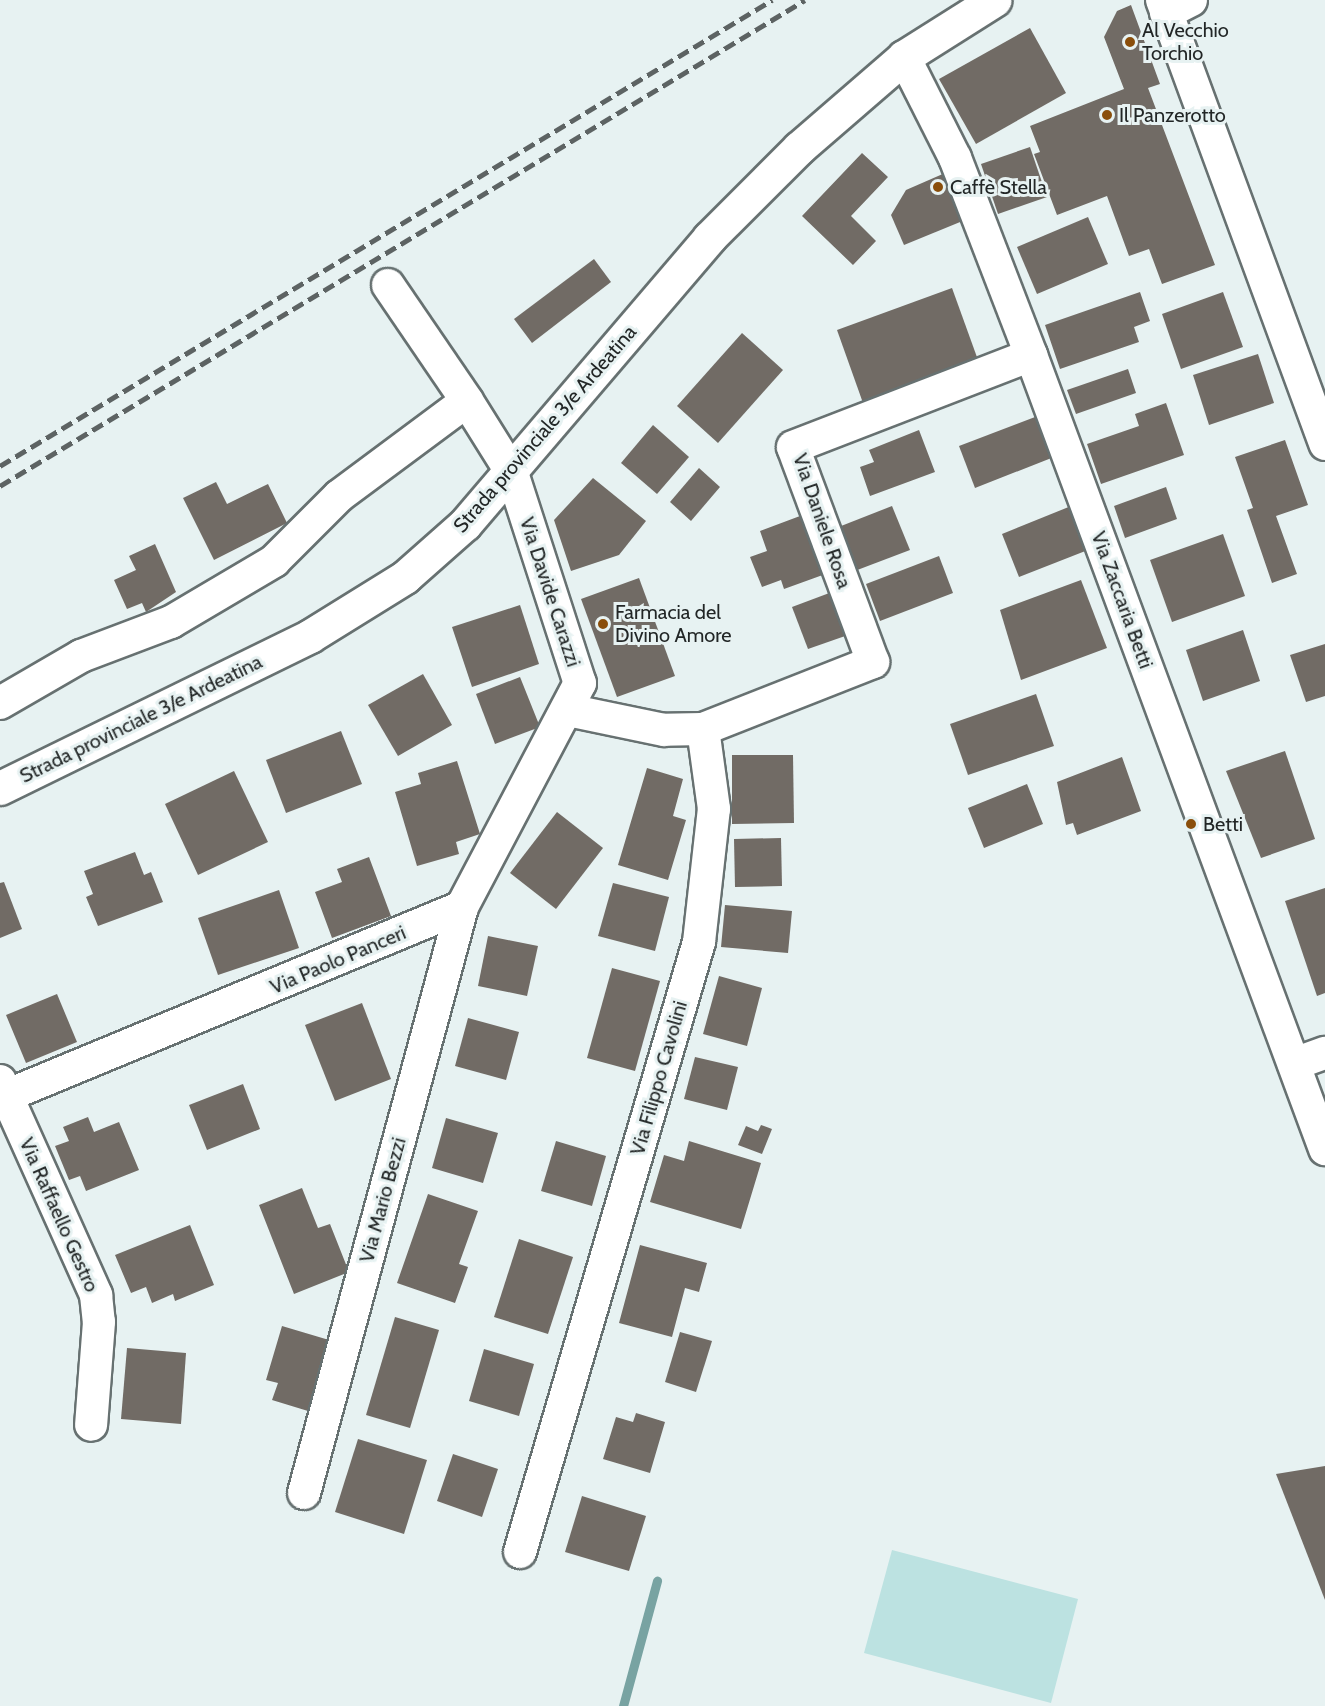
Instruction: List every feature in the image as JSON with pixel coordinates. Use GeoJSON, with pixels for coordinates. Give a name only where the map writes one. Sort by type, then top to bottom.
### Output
{"type":"FeatureCollection","features":[{"type":"Feature","properties":{"kind":"main road","name":"Strada provinciale 3/e Ardeatina"},"geometry":{"type":"LineString","coordinates":[[0,788],[235,674],[367,603],[465,524],[512,473],[709,238],[816,132],[904,57],[994,0]]}},
{"type":"Feature","properties":{"kind":"street"},"geometry":{"type":"LineString","coordinates":[[1173,4],[1325,444]]}},
{"type":"Feature","properties":{"kind":"street","name":"Via Zaccaria Betti"},"geometry":{"type":"LineString","coordinates":[[904,57],[955,158],[1031,355],[1325,1149]]}},
{"type":"Feature","properties":{"kind":"street","name":"Via Davide Carazzi"},"geometry":{"type":"LineString","coordinates":[[388,285],[467,401],[512,473],[580,683],[567,710]]}},
{"type":"Feature","properties":{"kind":"street","name":"Via Daniele Rosa"},"geometry":{"type":"LineString","coordinates":[[703,729],[873,662],[793,447],[1031,355]]}},
{"type":"Feature","properties":{"kind":"street"},"geometry":{"type":"LineString","coordinates":[[0,703],[81,656],[171,621],[274,561],[339,496],[467,401]]}},
{"type":"Feature","properties":{"kind":"street"},"geometry":{"type":"LineString","coordinates":[[462,907],[567,710],[664,730],[703,729]]}},
{"type":"Feature","properties":{"kind":"street","name":"Via Filippo Cavolini"},"geometry":{"type":"LineString","coordinates":[[520,1552],[699,942],[714,809],[703,729]]}},
{"type":"Feature","properties":{"kind":"street","name":"Via Paolo Panceri"},"geometry":{"type":"LineString","coordinates":[[3,1088],[462,907]]}},
{"type":"Feature","properties":{"kind":"street","name":"Via Mario Bezzi"},"geometry":{"type":"LineString","coordinates":[[304,1493],[462,907]]}},
{"type":"Feature","properties":{"kind":"street"},"geometry":{"type":"LineString","coordinates":[[1294,1064],[1325,1053]]}},
{"type":"Feature","properties":{"kind":"street","name":"Via Raffaello Gestro"},"geometry":{"type":"LineString","coordinates":[[3,1088],[96,1295],[99,1322],[91,1425]]}},
{"type":"Feature","properties":{"kind":"shaded area"},"geometry":{"type":"Polygon","coordinates":[[[892,1550],[1078,1599],[1051,1703],[864,1653],[892,1550]]]}},
{"type":"Feature","properties":{"kind":"building"},"geometry":{"type":"Polygon","coordinates":[[[1131,5],[1160,84],[1148,88],[1215,265],[1162,284],[1149,249],[1129,256],[1107,196],[1057,215],[1034,154],[1040,152],[1030,126],[1124,89],[1104,37],[1117,11],[1131,5]]]}},
{"type":"Feature","properties":{"kind":"building"},"geometry":{"type":"Polygon","coordinates":[[[1030,28],[1066,93],[976,144],[939,79],[1030,28]]]}},
{"type":"Feature","properties":{"kind":"building"},"geometry":{"type":"Polygon","coordinates":[[[1030,147],[1047,197],[998,214],[981,164],[1030,147]]]}},
{"type":"Feature","properties":{"kind":"building"},"geometry":{"type":"Polygon","coordinates":[[[862,153],[888,177],[851,216],[876,241],[853,265],[802,216],[862,153]]]}},
{"type":"Feature","properties":{"kind":"building"},"geometry":{"type":"Polygon","coordinates":[[[945,173],[965,220],[904,245],[891,215],[906,190],[945,173]]]}},
{"type":"Feature","properties":{"kind":"building"},"geometry":{"type":"Polygon","coordinates":[[[1088,217],[1108,264],[1037,294],[1017,247],[1088,217]]]}},
{"type":"Feature","properties":{"kind":"building"},"geometry":{"type":"Polygon","coordinates":[[[594,259],[611,282],[532,343],[514,319],[594,259]]]}},
{"type":"Feature","properties":{"kind":"building"},"geometry":{"type":"Polygon","coordinates":[[[952,288],[978,360],[863,403],[837,330],[952,288]]]}},
{"type":"Feature","properties":{"kind":"building"},"geometry":{"type":"Polygon","coordinates":[[[1140,292],[1150,321],[1134,327],[1139,342],[1060,369],[1045,325],[1140,292]]]}},
{"type":"Feature","properties":{"kind":"building"},"geometry":{"type":"Polygon","coordinates":[[[1223,292],[1243,347],[1181,369],[1162,314],[1223,292]]]}},
{"type":"Feature","properties":{"kind":"building"},"geometry":{"type":"Polygon","coordinates":[[[742,333],[783,370],[718,443],[677,406],[742,333]]]}},
{"type":"Feature","properties":{"kind":"building"},"geometry":{"type":"Polygon","coordinates":[[[1258,354],[1274,403],[1209,425],[1193,375],[1258,354]]]}},
{"type":"Feature","properties":{"kind":"building"},"geometry":{"type":"Polygon","coordinates":[[[1128,369],[1136,393],[1076,414],[1067,390],[1128,369]]]}},
{"type":"Feature","properties":{"kind":"building"},"geometry":{"type":"Polygon","coordinates":[[[1166,403],[1184,455],[1101,484],[1087,444],[1139,426],[1135,414],[1166,403]]]}},
{"type":"Feature","properties":{"kind":"building"},"geometry":{"type":"Polygon","coordinates":[[[1043,414],[1059,455],[975,488],[959,446],[1043,414]]]}},
{"type":"Feature","properties":{"kind":"building"},"geometry":{"type":"Polygon","coordinates":[[[653,425],[689,457],[657,494],[621,463],[653,425]]]}},
{"type":"Feature","properties":{"kind":"building"},"geometry":{"type":"Polygon","coordinates":[[[919,430],[935,472],[870,496],[860,467],[874,462],[869,450],[919,430]]]}},
{"type":"Feature","properties":{"kind":"building"},"geometry":{"type":"Polygon","coordinates":[[[1285,440],[1308,505],[1276,516],[1297,574],[1272,583],[1247,510],[1253,508],[1235,457],[1285,440]]]}},
{"type":"Feature","properties":{"kind":"building"},"geometry":{"type":"Polygon","coordinates":[[[699,468],[720,487],[691,521],[670,502],[699,468]]]}},
{"type":"Feature","properties":{"kind":"building"},"geometry":{"type":"Polygon","coordinates":[[[593,478],[646,521],[619,555],[571,571],[554,520],[593,478]]]}},
{"type":"Feature","properties":{"kind":"building"},"geometry":{"type":"Polygon","coordinates":[[[216,482],[227,504],[268,484],[287,523],[214,560],[183,498],[216,482]]]}},
{"type":"Feature","properties":{"kind":"building"},"geometry":{"type":"Polygon","coordinates":[[[1166,487],[1177,519],[1125,538],[1114,506],[1166,487]]]}},
{"type":"Feature","properties":{"kind":"building"},"geometry":{"type":"Polygon","coordinates":[[[1076,504],[1093,548],[1019,577],[1002,534],[1076,504]]]}},
{"type":"Feature","properties":{"kind":"building"},"geometry":{"type":"Polygon","coordinates":[[[892,506],[910,550],[852,572],[836,528],[892,506]]]}},
{"type":"Feature","properties":{"kind":"building"},"geometry":{"type":"Polygon","coordinates":[[[808,513],[831,572],[784,589],[781,580],[762,587],[750,557],[767,551],[760,531],[808,513]]]}},
{"type":"Feature","properties":{"kind":"building"},"geometry":{"type":"Polygon","coordinates":[[[1223,534],[1245,596],[1172,622],[1150,560],[1223,534]]]}},
{"type":"Feature","properties":{"kind":"building"},"geometry":{"type":"Polygon","coordinates":[[[155,544],[176,592],[146,612],[142,603],[127,609],[114,580],[136,570],[129,556],[155,544]]]}},
{"type":"Feature","properties":{"kind":"building"},"geometry":{"type":"Polygon","coordinates":[[[939,556],[953,593],[880,621],[866,584],[939,556]]]}},
{"type":"Feature","properties":{"kind":"building"},"geometry":{"type":"Polygon","coordinates":[[[639,578],[675,676],[617,697],[581,599],[639,578]]]}},
{"type":"Feature","properties":{"kind":"building"},"geometry":{"type":"Polygon","coordinates":[[[1081,580],[1107,648],[1021,680],[1000,610],[1081,580]]]}},
{"type":"Feature","properties":{"kind":"building"},"geometry":{"type":"Polygon","coordinates":[[[832,592],[848,635],[808,649],[792,607],[832,592]]]}},
{"type":"Feature","properties":{"kind":"building"},"geometry":{"type":"Polygon","coordinates":[[[520,605],[539,664],[472,687],[452,627],[520,605]]]}},
{"type":"Feature","properties":{"kind":"building"},"geometry":{"type":"Polygon","coordinates":[[[1243,630],[1260,681],[1203,701],[1186,650],[1243,630]]]}},
{"type":"Feature","properties":{"kind":"building"},"geometry":{"type":"Polygon","coordinates":[[[1325,644],[1325,696],[1306,702],[1290,655],[1325,644]]]}},
{"type":"Feature","properties":{"kind":"building"},"geometry":{"type":"Polygon","coordinates":[[[423,674],[452,725],[398,756],[368,705],[423,674]]]}},
{"type":"Feature","properties":{"kind":"building"},"geometry":{"type":"Polygon","coordinates":[[[520,677],[540,727],[495,744],[476,694],[520,677]]]}},
{"type":"Feature","properties":{"kind":"building"},"geometry":{"type":"Polygon","coordinates":[[[1036,694],[1054,746],[968,775],[950,724],[1036,694]]]}},
{"type":"Feature","properties":{"kind":"building"},"geometry":{"type":"Polygon","coordinates":[[[341,731],[362,784],[286,813],[266,760],[341,731]]]}},
{"type":"Feature","properties":{"kind":"building"},"geometry":{"type":"Polygon","coordinates":[[[1285,751],[1315,839],[1261,858],[1226,771],[1285,751]]]}},
{"type":"Feature","properties":{"kind":"building"},"geometry":{"type":"Polygon","coordinates":[[[732,755],[793,755],[794,823],[732,824],[732,755]]]}},
{"type":"Feature","properties":{"kind":"building"},"geometry":{"type":"Polygon","coordinates":[[[1122,757],[1141,811],[1077,835],[1073,823],[1066,825],[1057,782],[1122,757]]]}},
{"type":"Feature","properties":{"kind":"building"},"geometry":{"type":"Polygon","coordinates":[[[457,761],[480,834],[456,842],[459,854],[417,866],[395,792],[421,784],[418,773],[457,761]]]}},
{"type":"Feature","properties":{"kind":"building"},"geometry":{"type":"Polygon","coordinates":[[[647,768],[683,779],[673,816],[686,820],[668,880],[618,865],[647,768]]]}},
{"type":"Feature","properties":{"kind":"building"},"geometry":{"type":"Polygon","coordinates":[[[234,771],[268,842],[198,875],[165,804],[234,771]]]}},
{"type":"Feature","properties":{"kind":"building"},"geometry":{"type":"Polygon","coordinates":[[[1027,784],[1043,824],[984,848],[968,808],[1027,784]]]}},
{"type":"Feature","properties":{"kind":"building"},"geometry":{"type":"Polygon","coordinates":[[[557,812],[603,848],[556,909],[510,873],[557,812]]]}},
{"type":"Feature","properties":{"kind":"building"},"geometry":{"type":"Polygon","coordinates":[[[781,838],[782,886],[735,887],[734,839],[781,838]]]}},
{"type":"Feature","properties":{"kind":"building"},"geometry":{"type":"Polygon","coordinates":[[[135,852],[144,875],[151,872],[163,902],[98,926],[86,897],[93,894],[84,871],[135,852]]]}},
{"type":"Feature","properties":{"kind":"building"},"geometry":{"type":"Polygon","coordinates":[[[369,857],[391,916],[332,938],[315,892],[342,882],[337,869],[369,857]]]}},
{"type":"Feature","properties":{"kind":"building"},"geometry":{"type":"Polygon","coordinates":[[[4,882],[22,929],[0,938],[0,883],[4,882]]]}},
{"type":"Feature","properties":{"kind":"building"},"geometry":{"type":"Polygon","coordinates":[[[613,883],[669,897],[655,951],[598,936],[613,883]]]}},
{"type":"Feature","properties":{"kind":"building"},"geometry":{"type":"Polygon","coordinates":[[[1325,888],[1325,993],[1317,996],[1285,901],[1325,888]]]}},
{"type":"Feature","properties":{"kind":"building"},"geometry":{"type":"Polygon","coordinates":[[[279,890],[299,948],[218,975],[198,918],[279,890]]]}},
{"type":"Feature","properties":{"kind":"building"},"geometry":{"type":"Polygon","coordinates":[[[725,905],[792,911],[788,953],[721,947],[725,905]]]}},
{"type":"Feature","properties":{"kind":"building"},"geometry":{"type":"Polygon","coordinates":[[[488,936],[538,946],[527,996],[478,986],[488,936]]]}},
{"type":"Feature","properties":{"kind":"building"},"geometry":{"type":"Polygon","coordinates":[[[612,968],[660,981],[635,1071],[587,1058],[612,968]]]}},
{"type":"Feature","properties":{"kind":"building"},"geometry":{"type":"Polygon","coordinates":[[[719,976],[762,988],[747,1046],[703,1034],[719,976]]]}},
{"type":"Feature","properties":{"kind":"building"},"geometry":{"type":"Polygon","coordinates":[[[57,994],[77,1042],[26,1063],[6,1015],[57,994]]]}},
{"type":"Feature","properties":{"kind":"building"},"geometry":{"type":"Polygon","coordinates":[[[362,1003],[391,1079],[335,1101],[305,1025],[362,1003]]]}},
{"type":"Feature","properties":{"kind":"building"},"geometry":{"type":"Polygon","coordinates":[[[468,1018],[519,1032],[506,1080],[455,1066],[468,1018]]]}},
{"type":"Feature","properties":{"kind":"building"},"geometry":{"type":"Polygon","coordinates":[[[695,1057],[738,1067],[727,1110],[684,1099],[695,1057]]]}},
{"type":"Feature","properties":{"kind":"building"},"geometry":{"type":"Polygon","coordinates":[[[243,1084],[260,1129],[207,1150],[189,1105],[243,1084]]]}},
{"type":"Feature","properties":{"kind":"building"},"geometry":{"type":"Polygon","coordinates":[[[88,1117],[94,1132],[119,1122],[139,1170],[86,1191],[80,1176],[69,1180],[55,1146],[69,1141],[63,1127],[88,1117]]]}},
{"type":"Feature","properties":{"kind":"building"},"geometry":{"type":"Polygon","coordinates":[[[446,1118],[498,1133],[483,1183],[432,1168],[446,1118]]]}},
{"type":"Feature","properties":{"kind":"building"},"geometry":{"type":"Polygon","coordinates":[[[761,1125],[772,1129],[762,1154],[738,1145],[746,1126],[758,1131],[761,1125]]]}},
{"type":"Feature","properties":{"kind":"building"},"geometry":{"type":"Polygon","coordinates":[[[556,1141],[606,1156],[592,1206],[541,1191],[556,1141]]]}},
{"type":"Feature","properties":{"kind":"building"},"geometry":{"type":"Polygon","coordinates":[[[689,1141],[761,1163],[741,1229],[650,1202],[664,1155],[684,1161],[689,1141]]]}},
{"type":"Feature","properties":{"kind":"building"},"geometry":{"type":"Polygon","coordinates":[[[302,1188],[318,1228],[330,1224],[349,1272],[294,1294],[259,1205],[302,1188]]]}},
{"type":"Feature","properties":{"kind":"building"},"geometry":{"type":"Polygon","coordinates":[[[428,1194],[478,1211],[459,1264],[468,1267],[455,1303],[397,1283],[428,1194]]]}},
{"type":"Feature","properties":{"kind":"building"},"geometry":{"type":"Polygon","coordinates":[[[190,1225],[214,1285],[175,1301],[173,1294],[152,1303],[146,1287],[131,1293],[115,1255],[190,1225]]]}},
{"type":"Feature","properties":{"kind":"building"},"geometry":{"type":"Polygon","coordinates":[[[519,1239],[573,1257],[548,1334],[494,1317],[519,1239]]]}},
{"type":"Feature","properties":{"kind":"building"},"geometry":{"type":"Polygon","coordinates":[[[640,1245],[707,1263],[699,1292],[685,1288],[672,1337],[619,1323],[640,1245]]]}},
{"type":"Feature","properties":{"kind":"building"},"geometry":{"type":"Polygon","coordinates":[[[395,1317],[439,1330],[410,1428],[366,1415],[395,1317]]]}},
{"type":"Feature","properties":{"kind":"building"},"geometry":{"type":"Polygon","coordinates":[[[282,1326],[329,1340],[308,1411],[272,1400],[278,1383],[266,1380],[282,1326]]]}},
{"type":"Feature","properties":{"kind":"building"},"geometry":{"type":"Polygon","coordinates":[[[680,1332],[712,1341],[696,1392],[665,1382],[680,1332]]]}},
{"type":"Feature","properties":{"kind":"building"},"geometry":{"type":"Polygon","coordinates":[[[127,1348],[186,1353],[181,1424],[121,1419],[127,1348]]]}},
{"type":"Feature","properties":{"kind":"building"},"geometry":{"type":"Polygon","coordinates":[[[484,1349],[534,1364],[519,1416],[469,1401],[484,1349]]]}},
{"type":"Feature","properties":{"kind":"building"},"geometry":{"type":"Polygon","coordinates":[[[636,1413],[665,1422],[650,1473],[603,1459],[616,1417],[633,1422],[636,1413]]]}},
{"type":"Feature","properties":{"kind":"building"},"geometry":{"type":"Polygon","coordinates":[[[358,1439],[427,1460],[404,1534],[335,1512],[358,1439]]]}},
{"type":"Feature","properties":{"kind":"building"},"geometry":{"type":"Polygon","coordinates":[[[453,1454],[498,1469],[482,1517],[437,1501],[453,1454]]]}},
{"type":"Feature","properties":{"kind":"building"},"geometry":{"type":"Polygon","coordinates":[[[1325,1466],[1325,1600],[1276,1474],[1325,1466]]]}},
{"type":"Feature","properties":{"kind":"building"},"geometry":{"type":"Polygon","coordinates":[[[582,1496],[646,1516],[629,1571],[565,1552],[582,1496]]]}},
{"type":"Feature","properties":{"kind":"waterway"},"geometry":{"type":"LineString","coordinates":[[623,1706],[657,1581]]}},
{"type":"Feature","properties":{"kind":"railway"},"geometry":{"type":"LineString","coordinates":[[0,466],[772,0]]}},
{"type":"Feature","properties":{"kind":"railway"},"geometry":{"type":"LineString","coordinates":[[0,486],[805,0]]}},
{"type":"Feature","properties":{"kind":"place","name":"Al Vecchio Torchio"},"geometry":{"type":"Point","coordinates":[1130,42]}},
{"type":"Feature","properties":{"kind":"place","name":"Il Panzerotto"},"geometry":{"type":"Point","coordinates":[1107,115]}},
{"type":"Feature","properties":{"kind":"place","name":"Caffè Stella"},"geometry":{"type":"Point","coordinates":[938,187]}},
{"type":"Feature","properties":{"kind":"place","name":"Farmacia del Divino Amore"},"geometry":{"type":"Point","coordinates":[603,624]}},
{"type":"Feature","properties":{"kind":"place","name":"Betti"},"geometry":{"type":"Point","coordinates":[1191,824]}}]}
